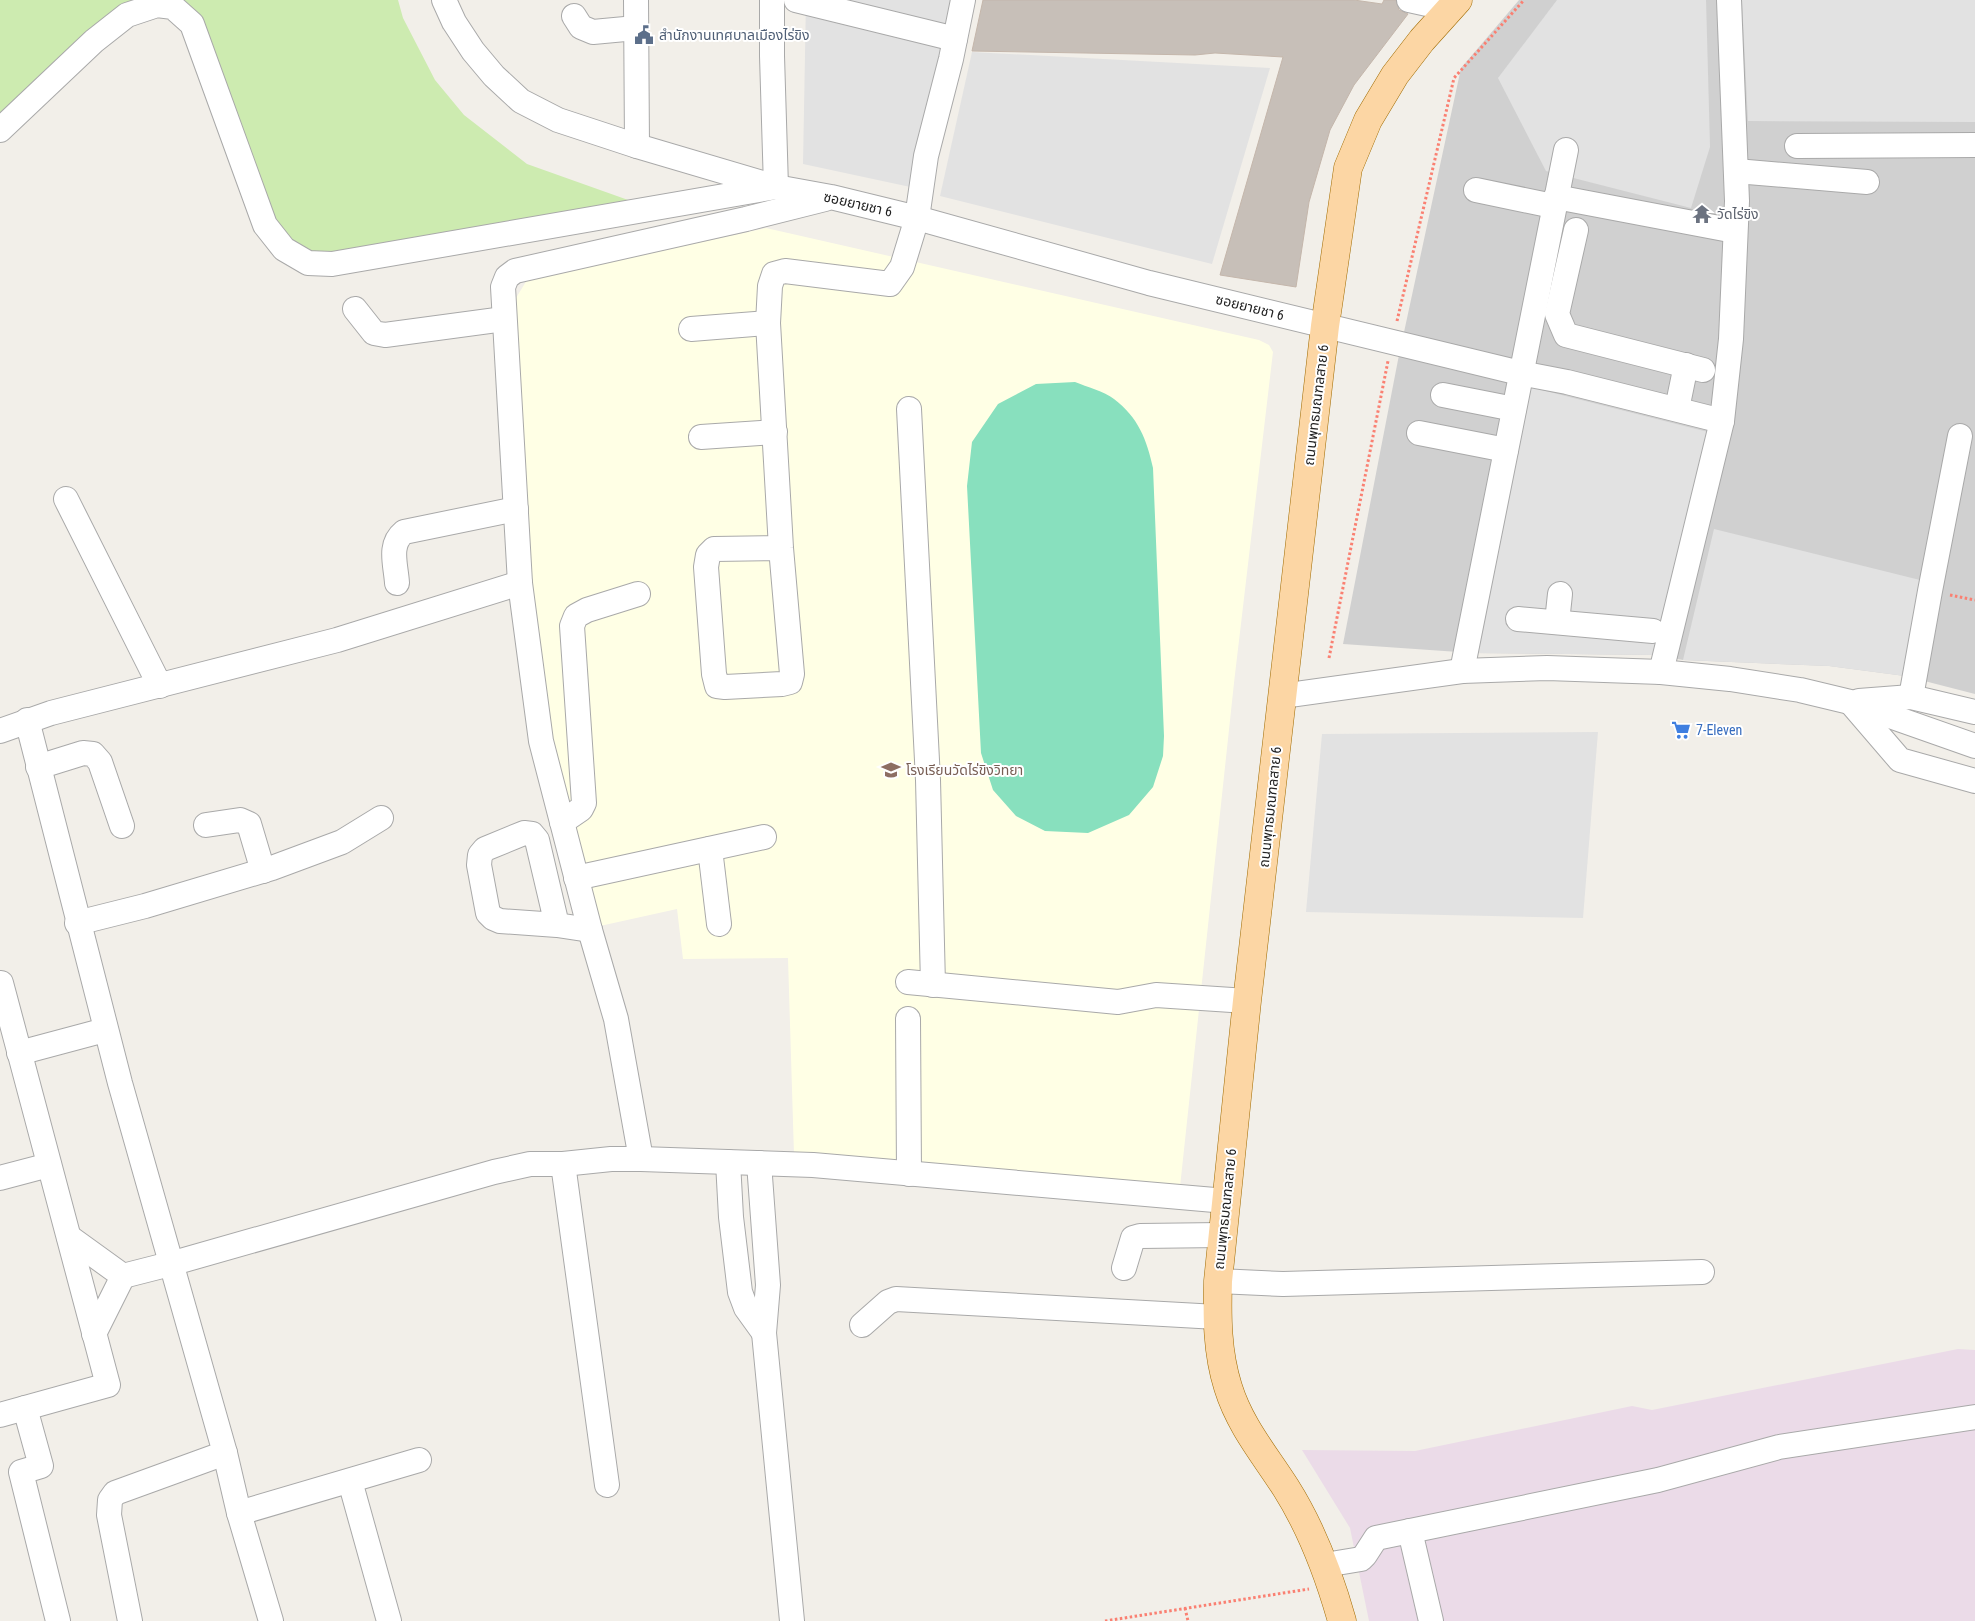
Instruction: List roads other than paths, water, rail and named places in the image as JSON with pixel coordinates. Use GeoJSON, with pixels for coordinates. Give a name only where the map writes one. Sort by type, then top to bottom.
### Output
{"type":"FeatureCollection","features":[{"type":"Feature","properties":{"kind":"main road","name":"ถนนพุทธมณฑลสาย 6"},"geometry":{"type":"LineString","coordinates":[[1342,1621],[1328,1575],[1287,1489],[1249,1435],[1237,1412],[1228,1386],[1220,1352],[1217,1317],[1221,1235],[1325,326],[1348,168],[1368,120],[1395,75],[1422,40],[1454,4]]}},
{"type":"Feature","properties":{"kind":"street","name":"ซอยยายชา 6"},"geometry":{"type":"LineString","coordinates":[[444,0],[454,22],[472,51],[494,76],[521,101],[558,120],[637,146],[776,187],[832,197],[916,218],[1149,283],[1520,373],[1567,382],[1722,421]]}},
{"type":"Feature","properties":{"kind":"street"},"geometry":{"type":"LineString","coordinates":[[636,0],[637,146]]}},
{"type":"Feature","properties":{"kind":"street"},"geometry":{"type":"LineString","coordinates":[[0,130],[94,41],[126,15],[157,2],[173,7],[192,24],[265,225],[284,249],[308,263],[332,264],[776,187],[772,0]]}},
{"type":"Feature","properties":{"kind":"street"},"geometry":{"type":"LineString","coordinates":[[796,0],[955,40]]}},
{"type":"Feature","properties":{"kind":"street"},"geometry":{"type":"LineString","coordinates":[[781,548],[714,549],[708,556],[706,568],[714,674],[717,686],[773,685],[790,682],[792,674],[781,548],[768,323],[770,286],[774,274],[785,271],[890,284],[902,267],[916,218],[926,156],[963,0]]}},
{"type":"Feature","properties":{"kind":"street"},"geometry":{"type":"LineString","coordinates":[[1409,0],[1454,4]]}},
{"type":"Feature","properties":{"kind":"street"},"geometry":{"type":"LineString","coordinates":[[1661,672],[1722,421],[1731,339],[1736,171],[1729,0]]}},
{"type":"Feature","properties":{"kind":"street"},"geometry":{"type":"LineString","coordinates":[[574,16],[582,27],[593,32],[636,28]]}},
{"type":"Feature","properties":{"kind":"street"},"geometry":{"type":"LineString","coordinates":[[1796,146],[1975,145]]}},
{"type":"Feature","properties":{"kind":"street"},"geometry":{"type":"LineString","coordinates":[[1462,671],[1554,202],[1566,150]]}},
{"type":"Feature","properties":{"kind":"street"},"geometry":{"type":"LineString","coordinates":[[1736,171],[1867,182]]}},
{"type":"Feature","properties":{"kind":"street"},"geometry":{"type":"LineString","coordinates":[[1476,190],[1735,231]]}},
{"type":"Feature","properties":{"kind":"street"},"geometry":{"type":"LineString","coordinates":[[641,1158],[616,1019],[590,930],[541,741],[520,583],[503,286],[507,277],[515,271],[746,219],[832,197]]}},
{"type":"Feature","properties":{"kind":"street"},"geometry":{"type":"LineString","coordinates":[[1576,230],[1557,314],[1566,335],[1694,368],[1677,409]]}},
{"type":"Feature","properties":{"kind":"street"},"geometry":{"type":"LineString","coordinates":[[355,309],[368,328],[374,333],[385,334],[504,319]]}},
{"type":"Feature","properties":{"kind":"street"},"geometry":{"type":"LineString","coordinates":[[691,329],[768,323]]}},
{"type":"Feature","properties":{"kind":"street"},"geometry":{"type":"LineString","coordinates":[[1443,395],[1514,409]]}},
{"type":"Feature","properties":{"kind":"street"},"geometry":{"type":"LineString","coordinates":[[909,409],[928,780],[933,984]]}},
{"type":"Feature","properties":{"kind":"street"},"geometry":{"type":"LineString","coordinates":[[701,437],[775,432]]}},
{"type":"Feature","properties":{"kind":"street"},"geometry":{"type":"LineString","coordinates":[[1419,433],[1506,450]]}},
{"type":"Feature","properties":{"kind":"street"},"geometry":{"type":"LineString","coordinates":[[1911,697],[1960,436]]}},
{"type":"Feature","properties":{"kind":"street"},"geometry":{"type":"LineString","coordinates":[[66,499],[160,686]]}},
{"type":"Feature","properties":{"kind":"street"},"geometry":{"type":"LineString","coordinates":[[397,583],[394,545],[396,538],[404,532],[516,509]]}},
{"type":"Feature","properties":{"kind":"street"},"geometry":{"type":"LineString","coordinates":[[0,731],[27,720],[337,640],[520,583]]}},
{"type":"Feature","properties":{"kind":"street"},"geometry":{"type":"LineString","coordinates":[[562,822],[581,809],[584,803],[572,626],[576,616],[586,610],[638,594]]}},
{"type":"Feature","properties":{"kind":"street"},"geometry":{"type":"LineString","coordinates":[[1557,622],[1560,594]]}},
{"type":"Feature","properties":{"kind":"street"},"geometry":{"type":"LineString","coordinates":[[1518,619],[1653,631]]}},
{"type":"Feature","properties":{"kind":"street"},"geometry":{"type":"LineString","coordinates":[[1282,696],[1462,671],[1547,668],[1661,672],[1764,683],[1850,702],[1975,746]]}},
{"type":"Feature","properties":{"kind":"street"},"geometry":{"type":"LineString","coordinates":[[1850,702],[1911,697],[1975,712]]}},
{"type":"Feature","properties":{"kind":"street"},"geometry":{"type":"LineString","coordinates":[[1850,702],[1900,760],[1975,781]]}},
{"type":"Feature","properties":{"kind":"street"},"geometry":{"type":"LineString","coordinates":[[27,720],[77,923],[170,1264],[225,1454],[239,1513],[271,1621]]}},
{"type":"Feature","properties":{"kind":"street"},"geometry":{"type":"LineString","coordinates":[[38,767],[83,752],[93,754],[100,762],[122,826]]}},
{"type":"Feature","properties":{"kind":"street"},"geometry":{"type":"LineString","coordinates":[[77,923],[145,906],[263,871],[342,842],[381,818]]}},
{"type":"Feature","properties":{"kind":"street"},"geometry":{"type":"LineString","coordinates":[[206,825],[240,820],[249,824],[263,871]]}},
{"type":"Feature","properties":{"kind":"street"},"geometry":{"type":"LineString","coordinates":[[576,878],[764,837]]}},
{"type":"Feature","properties":{"kind":"street"},"geometry":{"type":"LineString","coordinates":[[710,849],[719,924]]}},
{"type":"Feature","properties":{"kind":"street"},"geometry":{"type":"LineString","coordinates":[[557,925],[590,930]]}},
{"type":"Feature","properties":{"kind":"street"},"geometry":{"type":"LineString","coordinates":[[908,982],[1118,1002],[1156,996],[1247,1001]]}},
{"type":"Feature","properties":{"kind":"street"},"geometry":{"type":"LineString","coordinates":[[0,1415],[108,1385],[1,983]]}},
{"type":"Feature","properties":{"kind":"street"},"geometry":{"type":"LineString","coordinates":[[908,1019],[909,1174]]}},
{"type":"Feature","properties":{"kind":"street"},"geometry":{"type":"LineString","coordinates":[[19,1053],[106,1030]]}},
{"type":"Feature","properties":{"kind":"street"},"geometry":{"type":"LineString","coordinates":[[94,1334],[123,1276],[494,1172],[530,1164],[563,1164],[641,1158],[813,1165],[1226,1201]]}},
{"type":"Feature","properties":{"kind":"street"},"geometry":{"type":"LineString","coordinates":[[728,1162],[731,1216],[740,1292],[746,1308],[764,1333]]}},
{"type":"Feature","properties":{"kind":"street"},"geometry":{"type":"LineString","coordinates":[[759,1163],[768,1285],[764,1333],[792,1621]]}},
{"type":"Feature","properties":{"kind":"street"},"geometry":{"type":"LineString","coordinates":[[563,1164],[607,1486]]}},
{"type":"Feature","properties":{"kind":"street"},"geometry":{"type":"LineString","coordinates":[[0,1178],[49,1165]]}},
{"type":"Feature","properties":{"kind":"street"},"geometry":{"type":"LineString","coordinates":[[1124,1268],[1133,1238],[1140,1236],[1221,1235]]}},
{"type":"Feature","properties":{"kind":"street"},"geometry":{"type":"LineString","coordinates":[[69,1237],[123,1276]]}},
{"type":"Feature","properties":{"kind":"street"},"geometry":{"type":"LineString","coordinates":[[1218,1281],[1283,1284],[1702,1272]]}},
{"type":"Feature","properties":{"kind":"street"},"geometry":{"type":"LineString","coordinates":[[862,1325],[888,1302],[896,1299],[1217,1317]]}},
{"type":"Feature","properties":{"kind":"street"},"geometry":{"type":"LineString","coordinates":[[25,1408],[41,1466],[21,1472],[58,1621]]}},
{"type":"Feature","properties":{"kind":"street"},"geometry":{"type":"LineString","coordinates":[[1328,1575],[1361,1559],[1376,1538],[1658,1480],[1779,1447],[1975,1417]]}},
{"type":"Feature","properties":{"kind":"street"},"geometry":{"type":"LineString","coordinates":[[130,1621],[109,1515],[110,1500],[115,1493],[225,1454]]}},
{"type":"Feature","properties":{"kind":"street"},"geometry":{"type":"LineString","coordinates":[[239,1513],[418,1460]]}},
{"type":"Feature","properties":{"kind":"street"},"geometry":{"type":"LineString","coordinates":[[350,1480],[389,1621]]}},
{"type":"Feature","properties":{"kind":"street"},"geometry":{"type":"LineString","coordinates":[[1410,1531],[1431,1621]]}},
{"type":"Feature","properties":{"kind":"place","name":"สำนักงานเทศบาลเมืองไร่ขิง"},"geometry":{"type":"Point","coordinates":[644,35]}},
{"type":"Feature","properties":{"kind":"place","name":"วัดไร่ขิง"},"geometry":{"type":"Point","coordinates":[1702,214]}},
{"type":"Feature","properties":{"kind":"place","name":"7-Eleven"},"geometry":{"type":"Point","coordinates":[1681,730]}},
{"type":"Feature","properties":{"kind":"place","name":"โรงเรียนวัดไร่ขิงวิทยา"},"geometry":{"type":"Point","coordinates":[891,770]}}]}
